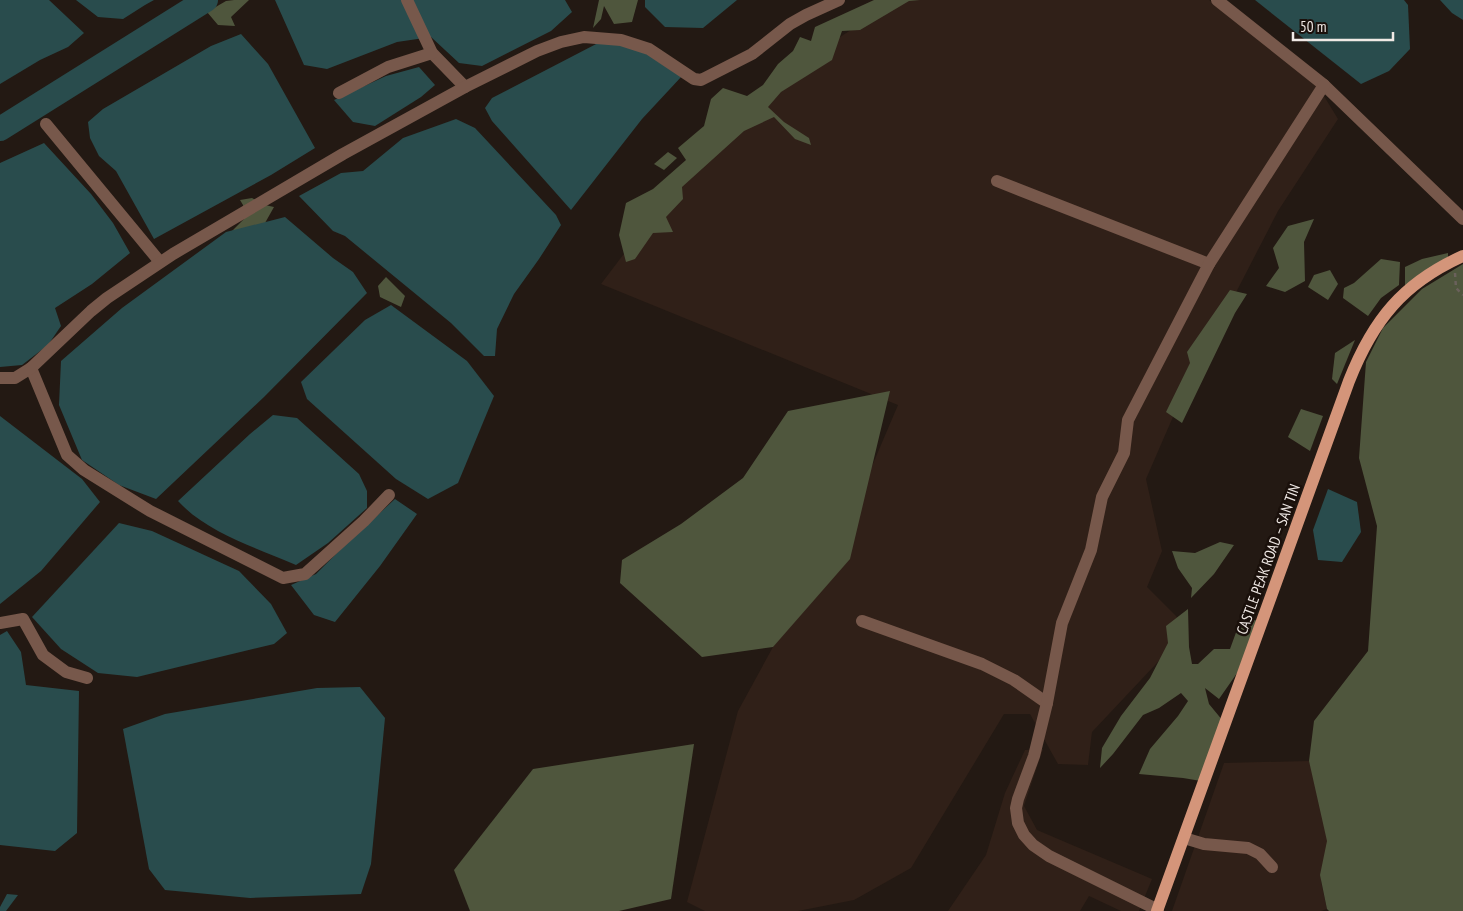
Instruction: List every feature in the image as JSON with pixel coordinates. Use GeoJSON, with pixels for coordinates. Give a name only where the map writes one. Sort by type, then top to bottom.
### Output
{"type":"FeatureCollection","features":[{"type":"Feature","properties":{"kind":"main road","name":"CASTLE PEAK ROAD – SAN TIN"},"geometry":{"type":"LineString","coordinates":[[1157,910],[1349,381],[1362,351],[1380,320],[1401,296],[1432,272],[1463,256]]}},
{"type":"Feature","properties":{"kind":"street"},"geometry":{"type":"LineString","coordinates":[[407,0],[432,53],[465,87]]}},
{"type":"Feature","properties":{"kind":"street"},"geometry":{"type":"LineString","coordinates":[[0,378],[15,378],[31,368],[91,311],[160,262],[335,159],[465,87],[537,51],[561,42],[584,37],[621,40],[649,50],[694,79],[701,80],[752,54],[790,24],[839,0]]}},
{"type":"Feature","properties":{"kind":"street"},"geometry":{"type":"LineString","coordinates":[[1217,0],[1324,85],[1463,218]]}},
{"type":"Feature","properties":{"kind":"street"},"geometry":{"type":"LineString","coordinates":[[339,93],[388,67],[432,53]]}},
{"type":"Feature","properties":{"kind":"street"},"geometry":{"type":"LineString","coordinates":[[1157,910],[1049,856],[1033,845],[1024,835],[1018,824],[1016,808],[1034,756],[1047,703],[1062,623],[1092,550],[1102,497],[1124,453],[1128,420],[1209,264],[1324,85]]}},
{"type":"Feature","properties":{"kind":"street"},"geometry":{"type":"LineString","coordinates":[[46,124],[160,262]]}},
{"type":"Feature","properties":{"kind":"street"},"geometry":{"type":"LineString","coordinates":[[997,181],[1209,264]]}},
{"type":"Feature","properties":{"kind":"street"},"geometry":{"type":"LineString","coordinates":[[31,368],[67,455],[84,470],[150,512],[283,578],[305,574],[364,521],[389,495]]}},
{"type":"Feature","properties":{"kind":"street"},"geometry":{"type":"LineString","coordinates":[[0,623],[23,619],[43,655],[66,672],[87,678]]}},
{"type":"Feature","properties":{"kind":"street"},"geometry":{"type":"LineString","coordinates":[[862,621],[982,664],[1014,680],[1047,703]]}},
{"type":"Feature","properties":{"kind":"street"},"geometry":{"type":"LineString","coordinates":[[1184,838],[1204,844],[1248,848],[1260,854],[1272,867]]}},
{"type":"Feature","properties":{"kind":"path"},"geometry":{"type":"LineString","coordinates":[[1455,267],[1456,288],[1463,295]]}},
{"type":"Feature","properties":{"kind":"shaded area"},"geometry":{"type":"Polygon","coordinates":[[[897,0],[1209,0],[1316,83],[1338,119],[1278,211],[1179,403],[1146,479],[1162,551],[1147,587],[1176,616],[1187,631],[1092,732],[1088,765],[1058,764],[1030,714],[1004,714],[911,868],[854,900],[798,911],[705,911],[687,902],[738,711],[872,466],[898,405],[601,284],[702,151],[794,67],[897,0]]]}},
{"type":"Feature","properties":{"kind":"shaded area"},"geometry":{"type":"Polygon","coordinates":[[[1043,749],[1024,806],[1037,830],[1152,879],[1139,911],[1121,911],[1089,896],[1080,911],[948,911],[986,855],[1005,793],[1025,750],[1043,749]]]}},
{"type":"Feature","properties":{"kind":"shaded area"},"geometry":{"type":"Polygon","coordinates":[[[1309,761],[1332,818],[1321,881],[1327,909],[1321,911],[1172,911],[1224,763],[1309,761]]]}},
{"type":"Feature","properties":{"kind":"green space"},"geometry":{"type":"Polygon","coordinates":[[[249,0],[231,17],[235,26],[218,25],[207,12],[226,1],[249,0]]]}},
{"type":"Feature","properties":{"kind":"green space"},"geometry":{"type":"Polygon","coordinates":[[[599,0],[638,0],[632,22],[614,24],[604,6],[601,19],[593,28],[599,0]]]}},
{"type":"Feature","properties":{"kind":"green space"},"geometry":{"type":"Polygon","coordinates":[[[874,0],[920,0],[909,1],[860,30],[842,31],[832,60],[781,92],[768,107],[784,122],[809,138],[811,145],[795,139],[774,117],[744,131],[682,187],[683,199],[666,217],[673,232],[653,233],[635,259],[626,262],[619,235],[626,203],[653,189],[686,160],[678,148],[704,126],[711,99],[723,88],[747,96],[763,85],[778,64],[793,51],[800,37],[811,41],[815,27],[874,0]]]}},
{"type":"Feature","properties":{"kind":"green space"},"geometry":{"type":"Polygon","coordinates":[[[668,152],[677,158],[664,170],[654,164],[668,152]]]}},
{"type":"Feature","properties":{"kind":"green space"},"geometry":{"type":"Polygon","coordinates":[[[252,198],[265,205],[274,207],[265,223],[227,236],[244,219],[243,205],[240,200],[252,198]]]}},
{"type":"Feature","properties":{"kind":"green space"},"geometry":{"type":"Polygon","coordinates":[[[1314,219],[1304,242],[1305,281],[1285,292],[1266,286],[1279,268],[1273,248],[1288,226],[1314,219]]]}},
{"type":"Feature","properties":{"kind":"green space"},"geometry":{"type":"Polygon","coordinates":[[[1448,253],[1448,268],[1405,298],[1405,267],[1422,259],[1448,253]]]}},
{"type":"Feature","properties":{"kind":"green space"},"geometry":{"type":"Polygon","coordinates":[[[1381,259],[1400,262],[1399,285],[1381,298],[1368,316],[1343,298],[1344,288],[1354,283],[1381,259]]]}},
{"type":"Feature","properties":{"kind":"green space"},"geometry":{"type":"Polygon","coordinates":[[[1463,264],[1463,911],[1329,911],[1320,875],[1327,841],[1309,761],[1314,721],[1368,651],[1377,526],[1359,458],[1366,362],[1383,328],[1422,289],[1463,264]]]}},
{"type":"Feature","properties":{"kind":"green space"},"geometry":{"type":"Polygon","coordinates":[[[1330,270],[1338,284],[1328,300],[1308,287],[1314,275],[1330,270]]]}},
{"type":"Feature","properties":{"kind":"green space"},"geometry":{"type":"Polygon","coordinates":[[[386,277],[405,296],[401,307],[380,297],[378,286],[386,277]]]}},
{"type":"Feature","properties":{"kind":"green space"},"geometry":{"type":"Polygon","coordinates":[[[1230,290],[1247,294],[1235,313],[1182,423],[1166,412],[1190,363],[1187,352],[1230,290]]]}},
{"type":"Feature","properties":{"kind":"green space"},"geometry":{"type":"Polygon","coordinates":[[[1355,340],[1337,384],[1332,379],[1335,353],[1355,340]]]}},
{"type":"Feature","properties":{"kind":"green space"},"geometry":{"type":"Polygon","coordinates":[[[890,391],[850,559],[773,647],[702,657],[620,583],[622,560],[681,524],[743,478],[788,411],[890,391]]]}},
{"type":"Feature","properties":{"kind":"green space"},"geometry":{"type":"Polygon","coordinates":[[[1301,409],[1323,416],[1310,451],[1288,437],[1301,409]]]}},
{"type":"Feature","properties":{"kind":"green space"},"geometry":{"type":"Polygon","coordinates":[[[1220,542],[1234,545],[1214,574],[1191,598],[1192,588],[1178,568],[1172,551],[1195,553],[1220,542]]]}},
{"type":"Feature","properties":{"kind":"green space"},"geometry":{"type":"Polygon","coordinates":[[[1188,609],[1189,647],[1192,664],[1198,664],[1214,649],[1230,649],[1242,616],[1258,621],[1242,666],[1219,699],[1205,688],[1209,704],[1223,721],[1201,781],[1139,774],[1150,749],[1188,701],[1181,693],[1159,708],[1143,715],[1100,768],[1102,748],[1121,716],[1150,678],[1168,643],[1166,626],[1188,609]]]}},
{"type":"Feature","properties":{"kind":"green space"},"geometry":{"type":"Polygon","coordinates":[[[694,744],[671,899],[619,911],[470,911],[454,870],[533,769],[694,744]]]}},
{"type":"Feature","properties":{"kind":"water"},"geometry":{"type":"Polygon","coordinates":[[[0,0],[49,0],[84,33],[68,47],[40,60],[0,84],[0,0]]]}},
{"type":"Feature","properties":{"kind":"water"},"geometry":{"type":"Polygon","coordinates":[[[76,0],[154,0],[123,19],[98,17],[76,0]]]}},
{"type":"Feature","properties":{"kind":"water"},"geometry":{"type":"Polygon","coordinates":[[[275,0],[565,0],[572,12],[551,31],[482,66],[459,63],[431,37],[397,42],[327,69],[304,65],[275,0]]]}},
{"type":"Feature","properties":{"kind":"water"},"geometry":{"type":"Polygon","coordinates":[[[645,0],[737,0],[703,28],[665,27],[645,7],[645,0]]]}},
{"type":"Feature","properties":{"kind":"water"},"geometry":{"type":"Polygon","coordinates":[[[1255,0],[1404,0],[1408,5],[1410,49],[1389,71],[1361,84],[1255,0]]]}},
{"type":"Feature","properties":{"kind":"water"},"geometry":{"type":"Polygon","coordinates":[[[1440,0],[1463,0],[1463,20],[1452,13],[1440,0]]]}},
{"type":"Feature","properties":{"kind":"water"},"geometry":{"type":"Polygon","coordinates":[[[241,34],[268,64],[315,148],[271,175],[154,239],[116,171],[99,156],[90,138],[88,122],[103,109],[211,46],[241,34]]]}},
{"type":"Feature","properties":{"kind":"water"},"geometry":{"type":"Polygon","coordinates":[[[600,42],[661,50],[682,76],[642,119],[571,210],[492,121],[485,108],[492,98],[600,42]]]}},
{"type":"Feature","properties":{"kind":"water"},"geometry":{"type":"Polygon","coordinates":[[[419,67],[435,85],[421,97],[375,126],[353,122],[334,100],[386,76],[419,67]]]}},
{"type":"Feature","properties":{"kind":"water"},"geometry":{"type":"Polygon","coordinates":[[[456,119],[475,128],[556,215],[561,225],[514,294],[497,329],[495,356],[484,356],[451,323],[345,236],[333,231],[299,196],[341,173],[363,171],[403,138],[456,119]]]}},
{"type":"Feature","properties":{"kind":"water"},"geometry":{"type":"Polygon","coordinates":[[[44,143],[91,194],[113,223],[130,253],[92,284],[55,308],[61,326],[48,345],[22,365],[0,367],[0,163],[44,143]]]}},
{"type":"Feature","properties":{"kind":"water"},"geometry":{"type":"Polygon","coordinates":[[[285,217],[333,258],[353,272],[367,293],[264,397],[156,499],[119,485],[82,460],[59,405],[61,361],[122,308],[226,232],[285,217]]]}},
{"type":"Feature","properties":{"kind":"water"},"geometry":{"type":"Polygon","coordinates":[[[391,305],[467,361],[494,396],[458,483],[428,499],[396,479],[307,399],[301,382],[365,320],[391,305]]]}},
{"type":"Feature","properties":{"kind":"water"},"geometry":{"type":"Polygon","coordinates":[[[273,415],[297,418],[359,474],[367,491],[367,508],[328,543],[296,565],[218,531],[203,522],[178,501],[273,415]]]}},
{"type":"Feature","properties":{"kind":"water"},"geometry":{"type":"Polygon","coordinates":[[[0,416],[82,479],[100,502],[41,571],[0,604],[0,416]]]}},
{"type":"Feature","properties":{"kind":"water"},"geometry":{"type":"Polygon","coordinates":[[[1328,489],[1357,502],[1361,532],[1342,562],[1318,560],[1313,530],[1328,489]]]}},
{"type":"Feature","properties":{"kind":"water"},"geometry":{"type":"Polygon","coordinates":[[[395,499],[417,514],[380,566],[335,622],[314,615],[291,585],[316,574],[395,499]]]}},
{"type":"Feature","properties":{"kind":"water"},"geometry":{"type":"Polygon","coordinates":[[[119,523],[152,531],[239,571],[271,604],[287,633],[274,644],[137,677],[98,673],[61,649],[32,617],[119,523]]]}},
{"type":"Feature","properties":{"kind":"water"},"geometry":{"type":"Polygon","coordinates":[[[7,631],[21,652],[26,685],[79,691],[77,833],[55,851],[0,845],[0,635],[7,631]]]}},
{"type":"Feature","properties":{"kind":"water"},"geometry":{"type":"Polygon","coordinates":[[[360,687],[385,718],[371,864],[361,894],[250,898],[165,890],[149,869],[123,729],[165,714],[317,688],[360,687]]]}},
{"type":"Feature","properties":{"kind":"water"},"geometry":{"type":"Polygon","coordinates":[[[7,894],[18,895],[6,911],[0,911],[0,907],[7,894]]]}},
{"type":"Feature","properties":{"kind":"waterway"},"geometry":{"type":"LineString","coordinates":[[0,129],[206,0]]}}]}
